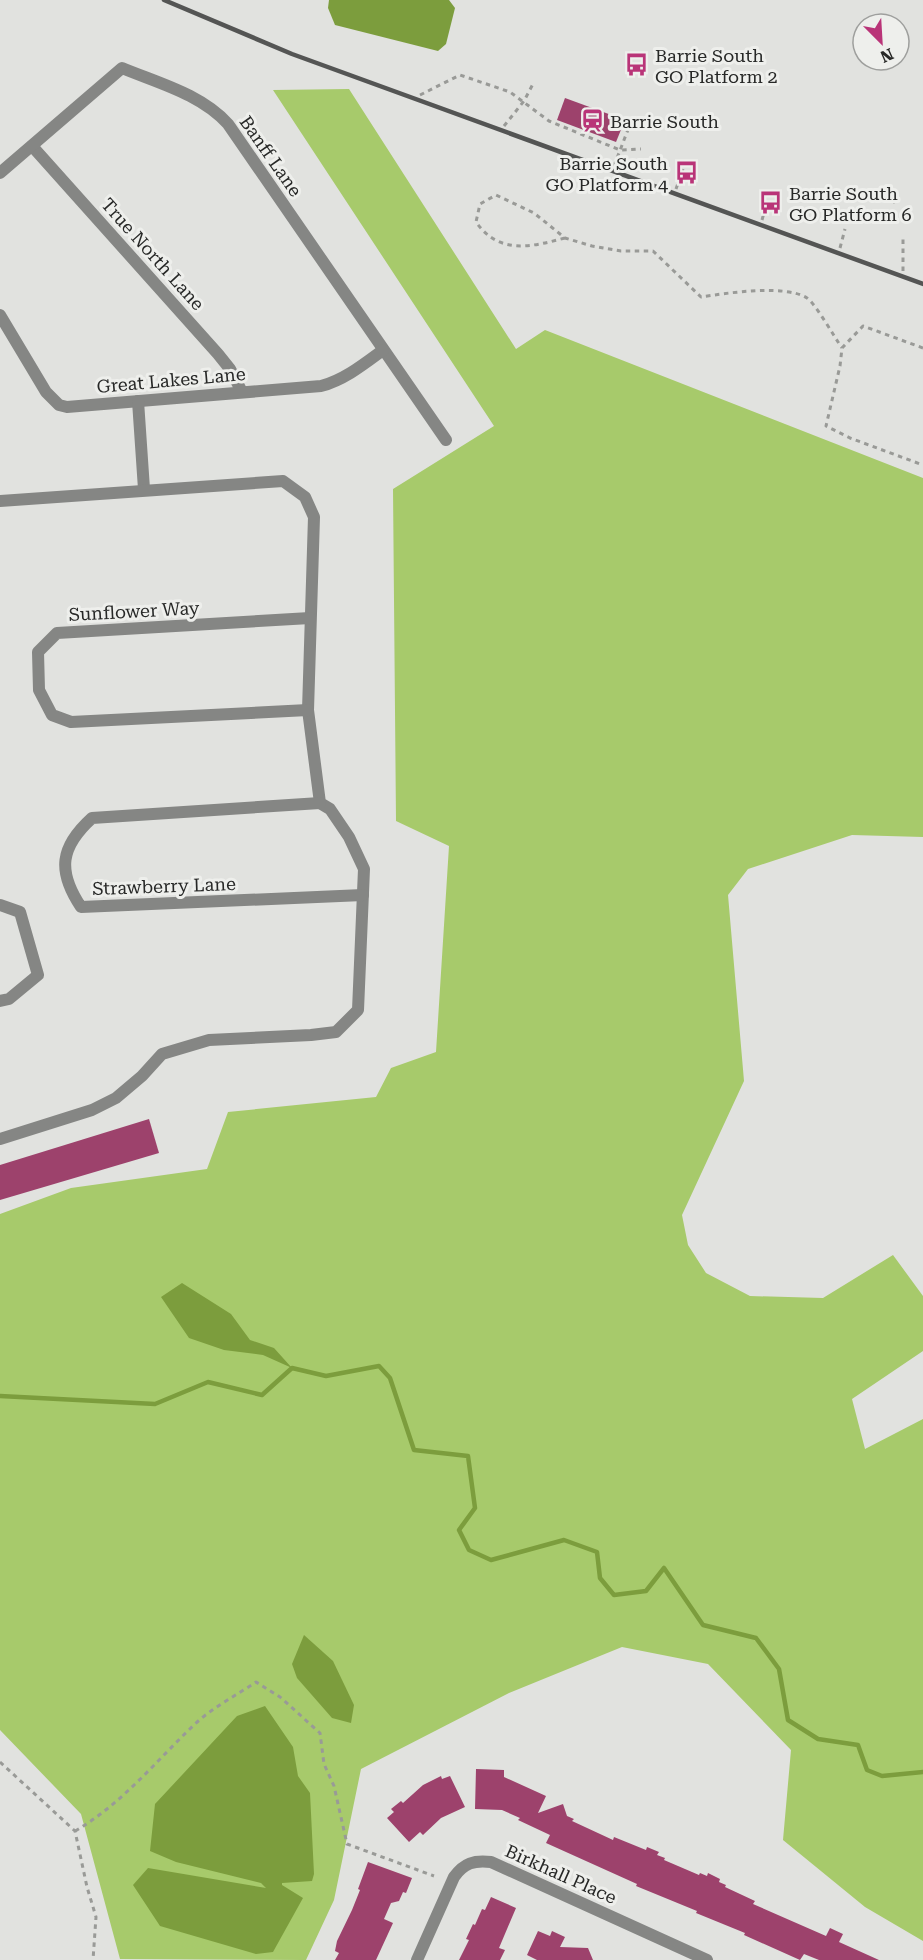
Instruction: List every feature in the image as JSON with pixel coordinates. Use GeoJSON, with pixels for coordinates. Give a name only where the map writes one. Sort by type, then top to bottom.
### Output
{"type":"FeatureCollection","features":[{"type":"Feature","properties":{"kind":"street","name":"Banff Lane"},"geometry":{"type":"LineString","coordinates":[[0,173],[122,68],[200,100],[228,124],[446,440]]}},
{"type":"Feature","properties":{"kind":"street","name":"True North Lane"},"geometry":{"type":"LineString","coordinates":[[32,146],[218,354],[230,369],[242,392]]}},
{"type":"Feature","properties":{"kind":"street","name":"Great Lakes Lane"},"geometry":{"type":"LineString","coordinates":[[0,315],[46,392],[59,405],[67,406],[321,386],[333,383],[383,350]]}},
{"type":"Feature","properties":{"kind":"street"},"geometry":{"type":"LineString","coordinates":[[138,401],[144,489]]}},
{"type":"Feature","properties":{"kind":"street"},"geometry":{"type":"LineString","coordinates":[[0,501],[144,489],[283,481],[305,497],[314,517],[308,710],[320,803],[330,809],[349,837],[364,869],[358,1010],[336,1032],[209,1040],[162,1054],[142,1076],[116,1098],[92,1110],[0,1139]]}},
{"type":"Feature","properties":{"kind":"street","name":"Sunflower Way"},"geometry":{"type":"LineString","coordinates":[[308,710],[71,722],[52,715],[39,690],[38,652],[57,633],[310,618]]}},
{"type":"Feature","properties":{"kind":"street","name":"Strawberry Lane"},"geometry":{"type":"LineString","coordinates":[[320,803],[92,818],[78,831],[65,855],[69,888],[81,907],[363,895]]}},
{"type":"Feature","properties":{"kind":"street"},"geometry":{"type":"LineString","coordinates":[[0,905],[20,912],[38,975],[9,999],[0,1001]]}},
{"type":"Feature","properties":{"kind":"street","name":"Birkhall Place"},"geometry":{"type":"LineString","coordinates":[[417,1960],[454,1877],[469,1862],[479,1860],[491,1862],[707,1960]]}},
{"type":"Feature","properties":{"kind":"path"},"geometry":{"type":"LineString","coordinates":[[420,95],[460,75],[510,92],[549,121],[621,150],[640,149]]}},
{"type":"Feature","properties":{"kind":"path"},"geometry":{"type":"LineString","coordinates":[[504,126],[524,101],[534,82]]}},
{"type":"Feature","properties":{"kind":"path"},"geometry":{"type":"LineString","coordinates":[[614,166],[629,127]]}},
{"type":"Feature","properties":{"kind":"path"},"geometry":{"type":"LineString","coordinates":[[676,189],[683,170]]}},
{"type":"Feature","properties":{"kind":"path"},"geometry":{"type":"LineString","coordinates":[[565,238],[533,246],[508,245],[485,235],[476,222],[480,204],[496,195],[534,213],[565,238],[621,251],[652,251],[701,297],[735,292],[786,291],[809,299],[842,348]]}},
{"type":"Feature","properties":{"kind":"path"},"geometry":{"type":"LineString","coordinates":[[762,220],[767,202]]}},
{"type":"Feature","properties":{"kind":"path"},"geometry":{"type":"LineString","coordinates":[[840,248],[845,229]]}},
{"type":"Feature","properties":{"kind":"path"},"geometry":{"type":"LineString","coordinates":[[903,235],[903,271]]}},
{"type":"Feature","properties":{"kind":"path"},"geometry":{"type":"LineString","coordinates":[[923,348],[863,326],[842,348],[826,426],[850,438],[923,465]]}},
{"type":"Feature","properties":{"kind":"path"},"geometry":{"type":"LineString","coordinates":[[75,1832],[96,1819],[147,1773],[198,1722],[256,1682],[280,1697],[320,1733],[324,1764],[334,1786],[347,1844],[434,1876]]}},
{"type":"Feature","properties":{"kind":"path"},"geometry":{"type":"LineString","coordinates":[[0,1762],[75,1832],[96,1917],[93,1960]]}},
{"type":"Feature","properties":{"kind":"shaded area"},"geometry":{"type":"Polygon","coordinates":[[[329,0],[449,0],[455,8],[446,44],[438,51],[335,25],[328,8],[329,0]]]}},
{"type":"Feature","properties":{"kind":"shaded area"},"geometry":{"type":"Polygon","coordinates":[[[349,89],[516,349],[545,330],[923,478],[923,837],[852,835],[748,869],[728,895],[744,1081],[682,1215],[688,1245],[706,1273],[750,1296],[823,1298],[893,1255],[923,1296],[923,1351],[852,1399],[865,1449],[923,1419],[923,1941],[865,1907],[783,1840],[791,1750],[708,1664],[622,1647],[509,1693],[361,1769],[334,1900],[306,1960],[120,1959],[81,1814],[0,1730],[0,1214],[71,1188],[207,1169],[228,1112],[376,1097],[391,1068],[436,1052],[449,846],[396,821],[393,489],[494,426],[273,90],[349,89]]]}},
{"type":"Feature","properties":{"kind":"shaded area"},"geometry":{"type":"Polygon","coordinates":[[[182,1283],[231,1314],[250,1340],[274,1348],[292,1368],[263,1355],[224,1350],[189,1338],[161,1297],[182,1283]]]}},
{"type":"Feature","properties":{"kind":"shaded area"},"geometry":{"type":"Polygon","coordinates":[[[304,1635],[333,1661],[354,1705],[351,1723],[332,1718],[297,1678],[292,1664],[304,1635]]]}},
{"type":"Feature","properties":{"kind":"shaded area"},"geometry":{"type":"Polygon","coordinates":[[[265,1706],[293,1747],[298,1776],[310,1793],[314,1874],[312,1881],[282,1883],[303,1898],[273,1952],[256,1954],[160,1926],[133,1885],[148,1868],[266,1888],[261,1883],[176,1862],[150,1851],[155,1804],[237,1716],[265,1706]]]}},
{"type":"Feature","properties":{"kind":"building"},"geometry":{"type":"Polygon","coordinates":[[[565,98],[625,120],[616,142],[557,120],[565,98]]]}},
{"type":"Feature","properties":{"kind":"building"},"geometry":{"type":"Polygon","coordinates":[[[149,1119],[159,1153],[0,1200],[0,1165],[149,1119]]]}},
{"type":"Feature","properties":{"kind":"building"},"geometry":{"type":"Polygon","coordinates":[[[476,1769],[504,1770],[504,1777],[546,1796],[538,1813],[563,1804],[567,1816],[574,1819],[572,1821],[613,1840],[614,1837],[646,1850],[647,1847],[659,1852],[657,1855],[665,1858],[664,1860],[699,1875],[700,1873],[707,1876],[708,1873],[720,1879],[719,1882],[726,1885],[725,1887],[755,1901],[753,1904],[826,1936],[830,1928],[843,1934],[839,1942],[879,1960],[819,1960],[804,1954],[800,1960],[744,1935],[745,1933],[696,1913],[697,1911],[636,1886],[637,1884],[546,1843],[550,1835],[518,1820],[520,1818],[502,1810],[475,1809],[476,1769]]]}},
{"type":"Feature","properties":{"kind":"building"},"geometry":{"type":"Polygon","coordinates":[[[441,1776],[442,1779],[450,1776],[465,1807],[441,1818],[423,1835],[420,1832],[409,1842],[387,1818],[394,1812],[391,1809],[401,1801],[403,1803],[423,1785],[441,1776]]]}},
{"type":"Feature","properties":{"kind":"building"},"geometry":{"type":"Polygon","coordinates":[[[368,1862],[412,1878],[406,1893],[403,1892],[399,1901],[391,1903],[384,1919],[393,1923],[376,1960],[335,1960],[339,1953],[335,1951],[337,1941],[360,1890],[358,1889],[368,1862]]]}},
{"type":"Feature","properties":{"kind":"building"},"geometry":{"type":"Polygon","coordinates":[[[491,1897],[516,1908],[499,1948],[505,1950],[500,1960],[459,1960],[469,1940],[466,1939],[473,1924],[475,1925],[482,1909],[485,1910],[491,1897]]]}},
{"type":"Feature","properties":{"kind":"building"},"geometry":{"type":"Polygon","coordinates":[[[538,1931],[550,1936],[552,1931],[565,1937],[560,1947],[588,1948],[593,1960],[537,1960],[527,1955],[538,1931]]]}},
{"type":"Feature","properties":{"kind":"waterway"},"geometry":{"type":"LineString","coordinates":[[0,1396],[155,1404],[208,1382],[262,1395],[292,1368],[326,1376],[379,1366],[390,1378],[414,1450],[468,1456],[475,1508],[459,1530],[469,1550],[491,1560],[564,1540],[597,1552],[600,1578],[614,1595],[646,1591],[664,1568],[703,1625],[756,1638],[779,1669],[788,1720],[818,1739],[858,1745],[867,1770],[882,1776],[923,1772]]}},
{"type":"Feature","properties":{"kind":"railway"},"geometry":{"type":"LineString","coordinates":[[164,0],[292,54],[923,284]]}},
{"type":"Feature","properties":{"kind":"place","name":"Barrie South GO Platform 2"},"geometry":{"type":"Point","coordinates":[637,65]}},
{"type":"Feature","properties":{"kind":"place","name":"Barrie South"},"geometry":{"type":"Point","coordinates":[592,121]}},
{"type":"Feature","properties":{"kind":"place","name":"Barrie South GO Platform 4"},"geometry":{"type":"Point","coordinates":[686,173]}},
{"type":"Feature","properties":{"kind":"place","name":"Barrie South GO Platform 6"},"geometry":{"type":"Point","coordinates":[771,203]}}]}
